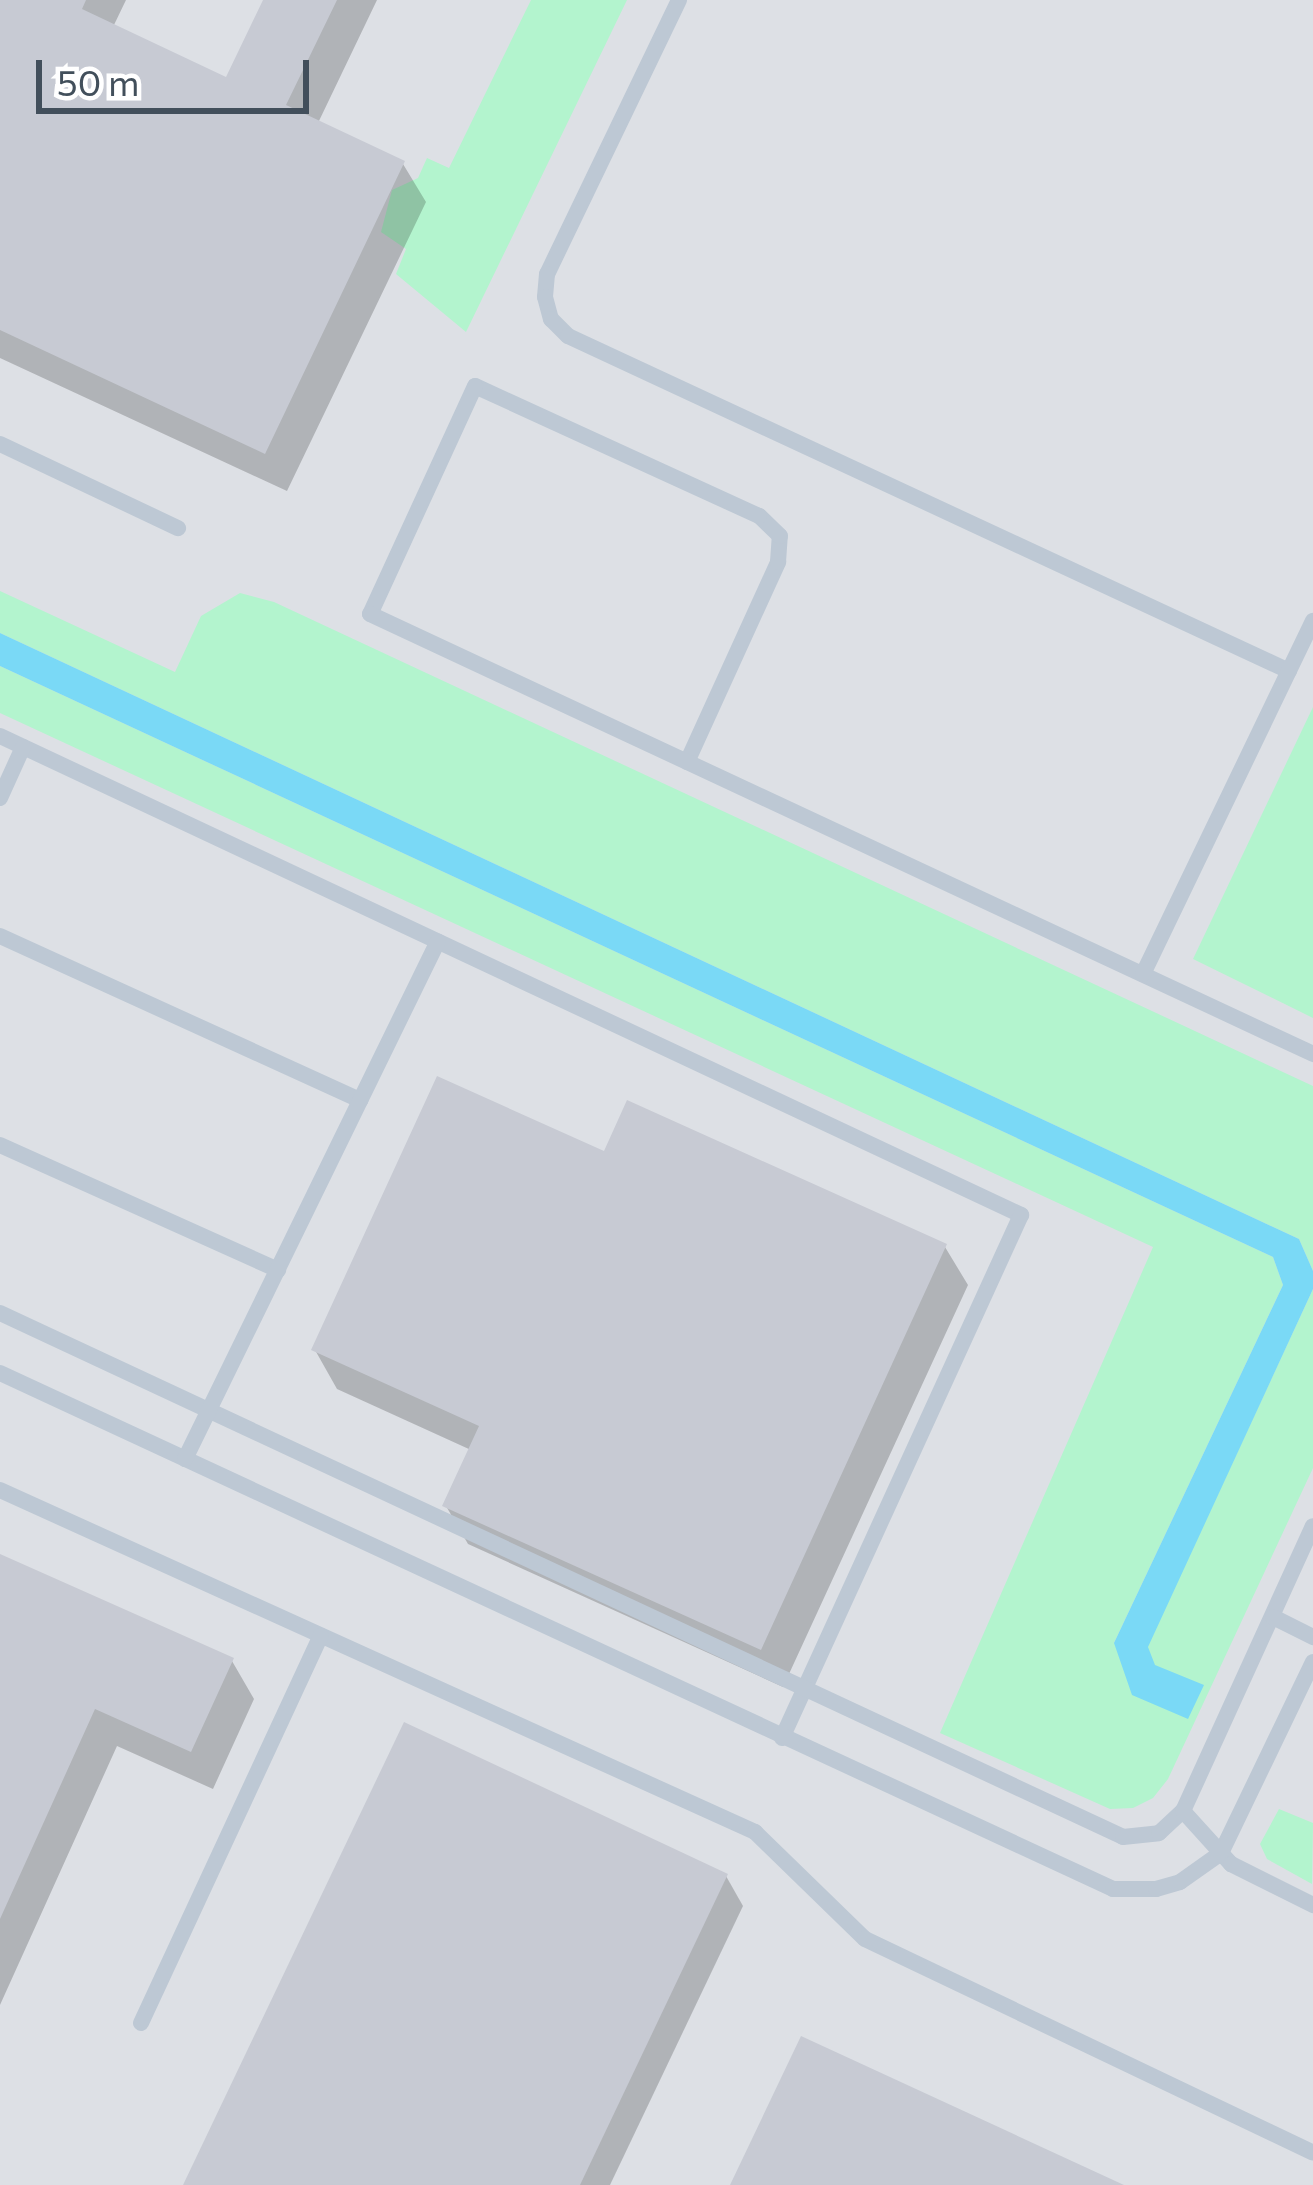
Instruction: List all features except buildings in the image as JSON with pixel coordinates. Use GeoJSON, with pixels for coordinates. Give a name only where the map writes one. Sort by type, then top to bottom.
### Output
{"type":"FeatureCollection","features":[{"type":"Feature","properties":{"kind":"lane"},"geometry":{"type":"LineString","coordinates":[[679,0],[547,274],[544,297],[551,319],[568,336],[1289,671]]}},
{"type":"Feature","properties":{"kind":"lane"},"geometry":{"type":"LineString","coordinates":[[686,762],[778,562],[780,536],[759,516],[475,386],[370,614],[686,762],[1143,974],[1313,1054]]}},
{"type":"Feature","properties":{"kind":"lane"},"geometry":{"type":"LineString","coordinates":[[0,444],[178,528]]}},
{"type":"Feature","properties":{"kind":"lane"},"geometry":{"type":"LineString","coordinates":[[1143,974],[1313,621]]}},
{"type":"Feature","properties":{"kind":"lane"},"geometry":{"type":"LineString","coordinates":[[0,736],[1021,1215],[782,1738]]}},
{"type":"Feature","properties":{"kind":"lane"},"geometry":{"type":"LineString","coordinates":[[0,798],[23,747]]}},
{"type":"Feature","properties":{"kind":"lane"},"geometry":{"type":"LineString","coordinates":[[0,936],[360,1100]]}},
{"type":"Feature","properties":{"kind":"lane"},"geometry":{"type":"LineString","coordinates":[[185,1459],[437,941]]}},
{"type":"Feature","properties":{"kind":"lane"},"geometry":{"type":"LineString","coordinates":[[0,1145],[278,1270]]}},
{"type":"Feature","properties":{"kind":"lane"},"geometry":{"type":"LineString","coordinates":[[0,1313],[1124,1837],[1159,1833],[1183,1811],[1313,1526]]}},
{"type":"Feature","properties":{"kind":"lane"},"geometry":{"type":"LineString","coordinates":[[0,1372],[1113,1889],[1156,1889],[1180,1882],[1221,1853],[1313,1662]]}},
{"type":"Feature","properties":{"kind":"lane"},"geometry":{"type":"LineString","coordinates":[[0,1490],[755,1832],[865,1939],[1313,2153]]}},
{"type":"Feature","properties":{"kind":"lane"},"geometry":{"type":"LineString","coordinates":[[1273,1617],[1313,1637]]}},
{"type":"Feature","properties":{"kind":"lane"},"geometry":{"type":"LineString","coordinates":[[141,2023],[320,1636]]}},
{"type":"Feature","properties":{"kind":"lane"},"geometry":{"type":"LineString","coordinates":[[1183,1811],[1231,1864],[1313,1905]]}},
{"type":"Feature","properties":{"kind":"shaded area"},"geometry":{"type":"Polygon","coordinates":[[[0,0],[1313,0],[1313,2185],[0,2185],[0,0]]]}},
{"type":"Feature","properties":{"kind":"green space"},"geometry":{"type":"Polygon","coordinates":[[[531,0],[627,0],[466,332],[396,274],[406,249],[381,232],[392,190],[418,178],[427,158],[449,168],[531,0]]]}},
{"type":"Feature","properties":{"kind":"green space"},"geometry":{"type":"Polygon","coordinates":[[[0,591],[175,672],[201,616],[240,593],[274,602],[1313,1086],[1313,1271],[1299,1239],[0,633],[0,591]]]}},
{"type":"Feature","properties":{"kind":"green space"},"geometry":{"type":"Polygon","coordinates":[[[0,666],[1273,1257],[1283,1285],[1114,1643],[1154,1665],[1147,1647],[1313,1289],[1313,1468],[1168,1779],[1153,1798],[1133,1808],[1110,1809],[940,1733],[1153,1247],[0,713],[0,666]]]}},
{"type":"Feature","properties":{"kind":"green space"},"geometry":{"type":"Polygon","coordinates":[[[1313,707],[1313,1018],[1193,959],[1313,707]]]}},
{"type":"Feature","properties":{"kind":"green space"},"geometry":{"type":"Polygon","coordinates":[[[1279,1809],[1313,1823],[1312,1884],[1267,1859],[1260,1844],[1279,1809]]]}},
{"type":"Feature","properties":{"kind":"water"},"geometry":{"type":"Polygon","coordinates":[[[0,633],[1299,1239],[1313,1271],[1313,1289],[1148,1647],[1155,1665],[1204,1685],[1188,1719],[1132,1695],[1114,1643],[1283,1285],[1273,1257],[0,666],[0,633]]]}}]}
